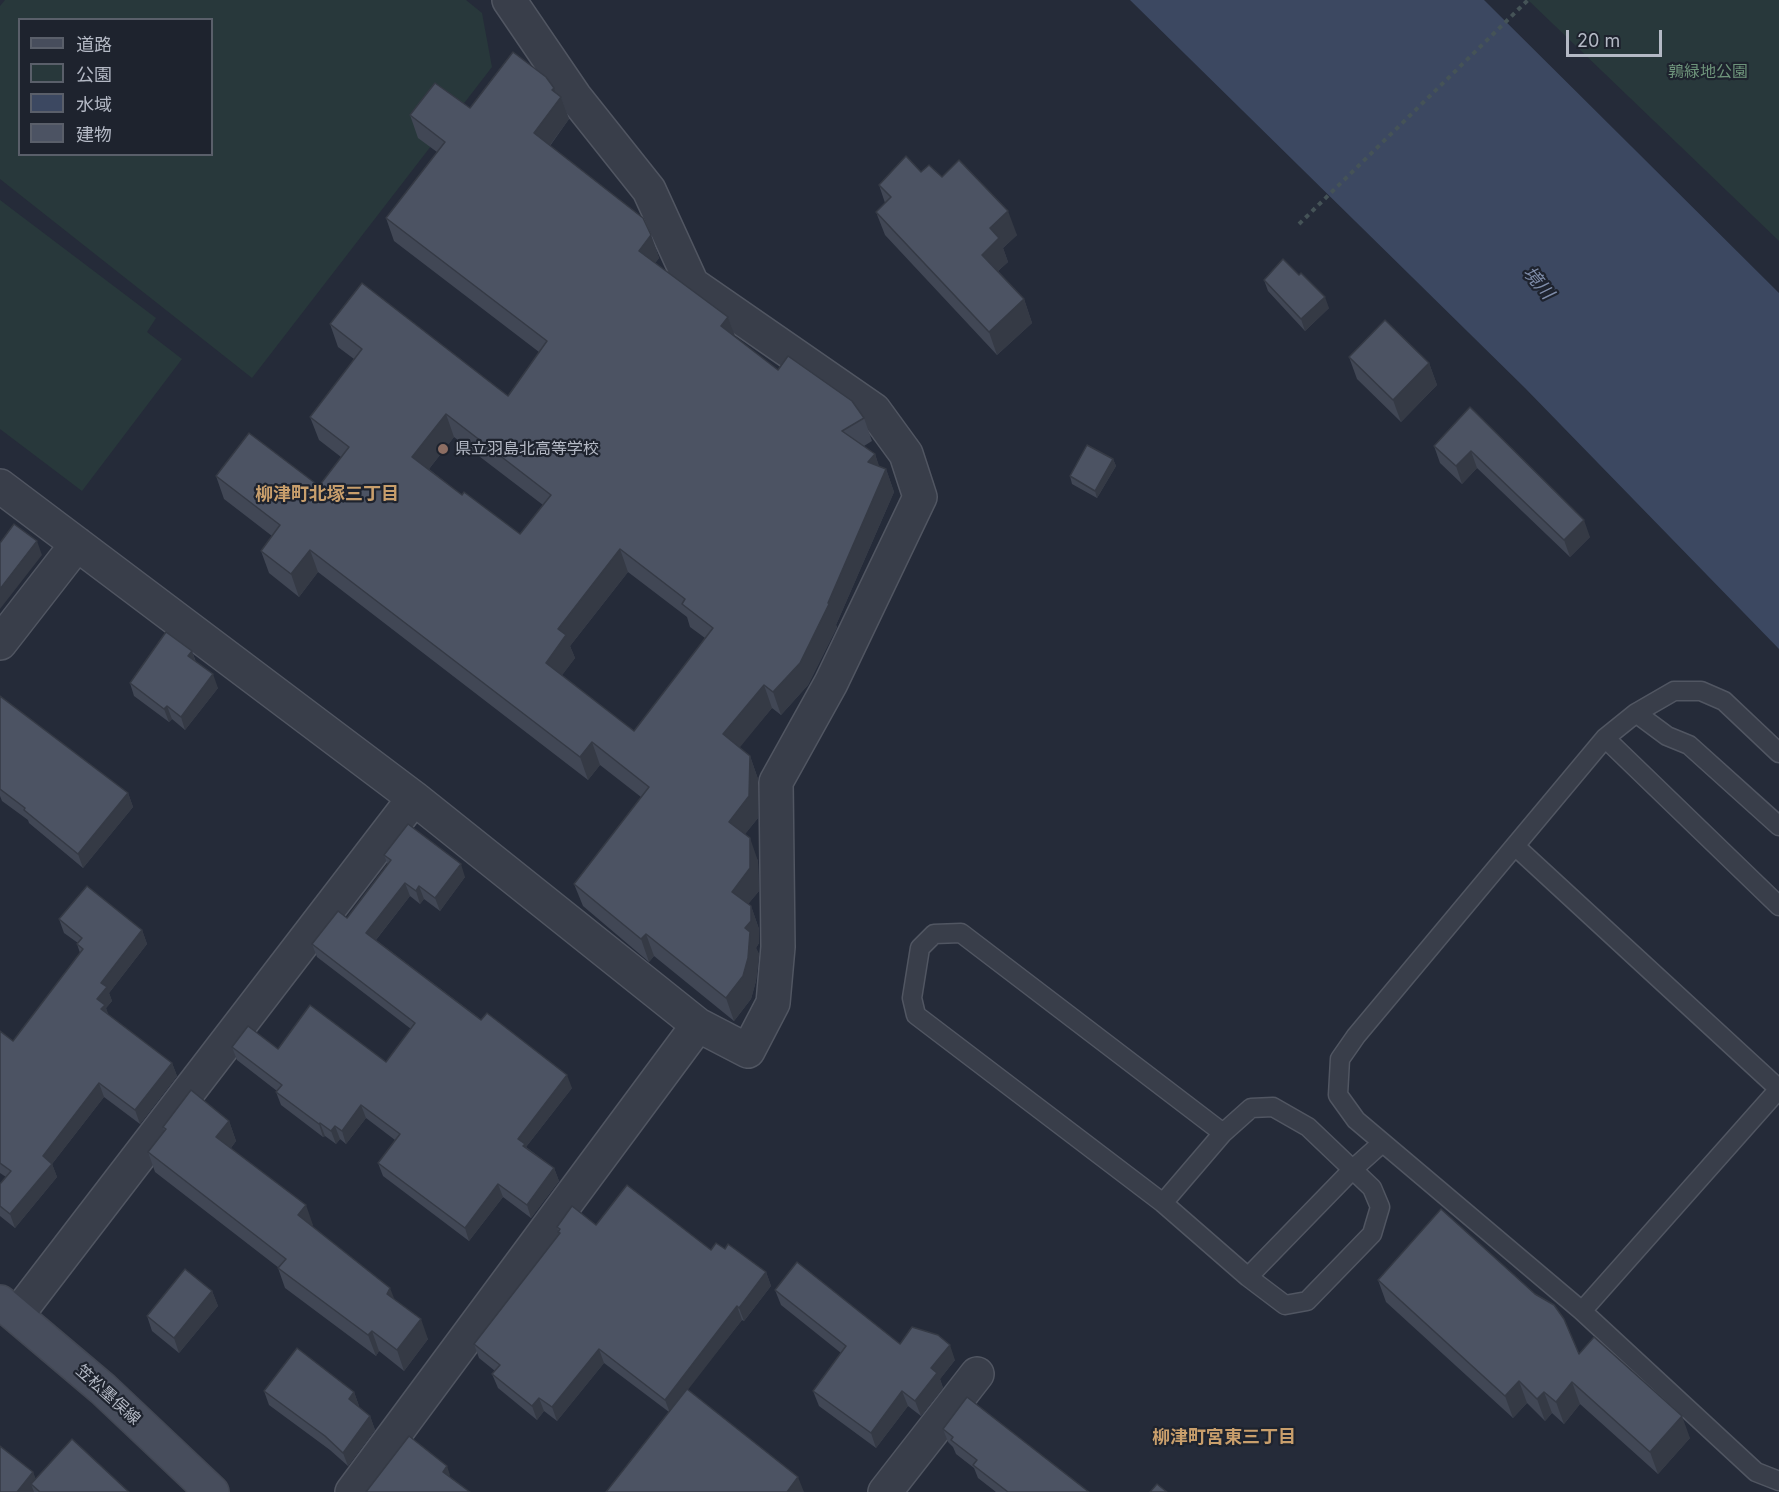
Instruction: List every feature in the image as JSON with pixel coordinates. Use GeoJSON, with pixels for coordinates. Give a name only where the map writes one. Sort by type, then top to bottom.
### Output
{"type":"FeatureCollection","features":[{"type":"Feature","properties":{"kind":"main road","name":"笠松墨俣線"},"geometry":{"type":"LineString","coordinates":[[9,1309],[103,1389],[212,1492]]}},
{"type":"Feature","properties":{"kind":"street"},"geometry":{"type":"LineString","coordinates":[[0,486],[414,798],[698,1025],[748,1051],[773,1003],[778,946],[776,782],[831,683],[920,497],[906,454],[874,410],[692,284],[649,190],[575,97],[509,0]]}},
{"type":"Feature","properties":{"kind":"street"},"geometry":{"type":"LineString","coordinates":[[0,643],[77,544]]}},
{"type":"Feature","properties":{"kind":"street"},"geometry":{"type":"LineString","coordinates":[[9,1309],[414,798]]}},
{"type":"Feature","properties":{"kind":"street"},"geometry":{"type":"LineString","coordinates":[[352,1492],[698,1025]]}},
{"type":"Feature","properties":{"kind":"street"},"geometry":{"type":"LineString","coordinates":[[885,1492],[977,1374]]}},
{"type":"Feature","properties":{"kind":"lane"},"geometry":{"type":"LineString","coordinates":[[1779,753],[1724,701],[1701,691],[1674,692],[1636,713],[1605,738],[1356,1036],[1340,1059],[1338,1095],[1356,1120],[1582,1311],[1756,1472],[1779,1481]]}},
{"type":"Feature","properties":{"kind":"lane"},"geometry":{"type":"LineString","coordinates":[[1636,713],[1667,736],[1689,745],[1779,826]]}},
{"type":"Feature","properties":{"kind":"lane"},"geometry":{"type":"LineString","coordinates":[[1605,738],[1779,906]]}},
{"type":"Feature","properties":{"kind":"lane"},"geometry":{"type":"LineString","coordinates":[[1515,846],[1779,1089],[1582,1311]]}},
{"type":"Feature","properties":{"kind":"lane"},"geometry":{"type":"LineString","coordinates":[[1163,1203],[1223,1133],[1251,1108],[1273,1107],[1308,1127],[1353,1169],[1372,1188],[1380,1207],[1372,1234],[1307,1301],[1285,1305],[1248,1277],[1163,1203],[916,1016],[912,998],[920,948],[934,934],[961,933],[1223,1133]]}},
{"type":"Feature","properties":{"kind":"lane"},"geometry":{"type":"LineString","coordinates":[[1248,1277],[1353,1169],[1382,1143]]}},
{"type":"Feature","properties":{"kind":"path"},"geometry":{"type":"LineString","coordinates":[[1299,224],[1528,0]]}},
{"type":"Feature","properties":{"kind":"green space"},"geometry":{"type":"Polygon","coordinates":[[[5,0],[466,0],[482,13],[492,67],[252,378],[0,179],[0,6],[5,0]]]}},
{"type":"Feature","properties":{"kind":"green space","name":"鶉緑地公園"},"geometry":{"type":"Polygon","coordinates":[[[1528,0],[1779,0],[1779,241],[1528,0]]]}},
{"type":"Feature","properties":{"kind":"green space"},"geometry":{"type":"Polygon","coordinates":[[[0,200],[156,318],[147,332],[182,359],[82,491],[0,429],[0,200]]]}},
{"type":"Feature","properties":{"kind":"water","name":"境川"},"geometry":{"type":"Polygon","coordinates":[[[1130,0],[1484,0],[1779,293],[1779,649],[1525,388],[1130,0]]]}},
{"type":"Feature","properties":{"kind":"building"},"geometry":{"type":"Polygon","coordinates":[[[513,52],[546,77],[554,88],[552,90],[561,97],[534,133],[643,218],[651,235],[639,251],[728,317],[721,326],[778,370],[788,356],[852,401],[864,418],[842,431],[875,454],[868,462],[886,469],[829,604],[800,663],[773,692],[764,685],[723,734],[750,756],[749,796],[729,822],[750,838],[750,868],[732,892],[751,906],[751,921],[745,928],[750,932],[748,958],[743,976],[726,998],[646,934],[641,939],[574,884],[649,787],[592,742],[580,757],[310,550],[291,574],[261,551],[280,525],[216,476],[249,433],[319,486],[349,447],[310,417],[362,349],[330,324],[362,283],[508,396],[547,341],[386,218],[445,142],[410,115],[435,83],[470,108],[513,52]],[[446,414],[412,457],[462,495],[464,492],[520,534],[551,495],[446,414]],[[620,549],[558,629],[566,635],[546,663],[634,731],[713,628],[682,604],[685,599],[620,549]]]}},
{"type":"Feature","properties":{"kind":"building"},"geometry":{"type":"Polygon","coordinates":[[[906,156],[921,172],[929,165],[942,177],[959,160],[1008,211],[990,228],[999,238],[982,255],[1024,299],[989,332],[876,212],[891,197],[879,185],[906,156]]]}},
{"type":"Feature","properties":{"kind":"building"},"geometry":{"type":"Polygon","coordinates":[[[1283,259],[1325,297],[1301,319],[1264,280],[1283,259]]]}},
{"type":"Feature","properties":{"kind":"building"},"geometry":{"type":"Polygon","coordinates":[[[1385,320],[1429,363],[1393,400],[1349,357],[1385,320]]]}},
{"type":"Feature","properties":{"kind":"building"},"geometry":{"type":"Polygon","coordinates":[[[1470,407],[1584,520],[1564,540],[1471,451],[1456,466],[1434,446],[1470,407]]]}},
{"type":"Feature","properties":{"kind":"building"},"geometry":{"type":"Polygon","coordinates":[[[1087,445],[1113,459],[1095,491],[1070,476],[1087,445]]]}},
{"type":"Feature","properties":{"kind":"building"},"geometry":{"type":"Polygon","coordinates":[[[14,524],[37,541],[0,589],[0,543],[14,524]]]}},
{"type":"Feature","properties":{"kind":"building"},"geometry":{"type":"Polygon","coordinates":[[[166,632],[192,651],[188,656],[213,674],[181,717],[167,706],[164,709],[130,683],[166,632]]]}},
{"type":"Feature","properties":{"kind":"building"},"geometry":{"type":"Polygon","coordinates":[[[0,696],[128,793],[78,854],[0,789],[0,696]]]}},
{"type":"Feature","properties":{"kind":"building"},"geometry":{"type":"Polygon","coordinates":[[[408,824],[461,864],[435,898],[419,886],[416,891],[405,883],[366,933],[481,1020],[487,1013],[567,1075],[518,1139],[525,1144],[523,1146],[554,1168],[527,1205],[498,1184],[465,1228],[378,1163],[400,1134],[361,1105],[342,1131],[335,1126],[331,1131],[276,1092],[282,1085],[232,1047],[248,1026],[278,1049],[310,1005],[386,1062],[415,1023],[312,944],[338,911],[347,918],[391,860],[384,855],[408,824]]]}},
{"type":"Feature","properties":{"kind":"building"},"geometry":{"type":"Polygon","coordinates":[[[87,886],[142,930],[101,983],[107,987],[97,999],[105,1005],[101,1009],[172,1063],[135,1110],[99,1083],[43,1156],[52,1164],[10,1214],[0,1206],[0,1184],[11,1171],[0,1163],[0,1031],[13,1041],[83,949],[77,944],[82,938],[59,919],[87,886]]]}},
{"type":"Feature","properties":{"kind":"building"},"geometry":{"type":"Polygon","coordinates":[[[191,1090],[229,1121],[216,1137],[306,1205],[298,1215],[390,1288],[387,1294],[421,1319],[397,1350],[372,1331],[368,1335],[278,1268],[286,1259],[148,1152],[166,1129],[163,1127],[191,1090]]]}},
{"type":"Feature","properties":{"kind":"building"},"geometry":{"type":"Polygon","coordinates":[[[627,1185],[711,1250],[716,1243],[725,1249],[728,1244],[766,1272],[665,1400],[599,1349],[552,1407],[539,1398],[532,1406],[492,1374],[500,1365],[474,1344],[560,1233],[557,1227],[572,1206],[596,1225],[627,1185]]]}},
{"type":"Feature","properties":{"kind":"building"},"geometry":{"type":"Polygon","coordinates":[[[1441,1209],[1535,1294],[1554,1305],[1564,1319],[1579,1354],[1594,1337],[1682,1416],[1650,1452],[1572,1382],[1556,1402],[1544,1392],[1537,1399],[1519,1381],[1505,1396],[1378,1280],[1441,1209]]]}},
{"type":"Feature","properties":{"kind":"building"},"geometry":{"type":"Polygon","coordinates":[[[797,1262],[900,1344],[912,1327],[938,1335],[950,1345],[931,1368],[937,1373],[915,1401],[902,1391],[871,1433],[813,1391],[846,1346],[775,1290],[797,1262]]]}},
{"type":"Feature","properties":{"kind":"building"},"geometry":{"type":"Polygon","coordinates":[[[185,1269],[212,1291],[174,1338],[147,1316],[185,1269]]]}},
{"type":"Feature","properties":{"kind":"building"},"geometry":{"type":"Polygon","coordinates":[[[297,1348],[354,1392],[349,1399],[370,1416],[343,1453],[325,1436],[264,1391],[297,1348]]]}},
{"type":"Feature","properties":{"kind":"building"},"geometry":{"type":"Polygon","coordinates":[[[687,1389],[798,1477],[787,1492],[606,1492],[687,1389]]]}},
{"type":"Feature","properties":{"kind":"building"},"geometry":{"type":"Polygon","coordinates":[[[967,1397],[1089,1492],[1008,1492],[973,1465],[977,1460],[951,1440],[953,1437],[943,1429],[967,1397]]]}},
{"type":"Feature","properties":{"kind":"building"},"geometry":{"type":"Polygon","coordinates":[[[409,1436],[447,1466],[443,1472],[470,1492],[366,1492],[409,1436]]]}},
{"type":"Feature","properties":{"kind":"building"},"geometry":{"type":"Polygon","coordinates":[[[72,1439],[129,1492],[40,1492],[31,1484],[72,1439]]]}},
{"type":"Feature","properties":{"kind":"building"},"geometry":{"type":"Polygon","coordinates":[[[0,1446],[33,1472],[17,1492],[0,1492],[0,1446]]]}},
{"type":"Feature","properties":{"kind":"building"},"geometry":{"type":"Polygon","coordinates":[[[1157,1484],[1167,1492],[1150,1492],[1157,1484]]]}},
{"type":"Feature","properties":{"kind":"place","name":"県立羽島北高等学校"},"geometry":{"type":"Point","coordinates":[443,449]}},
{"type":"Feature","properties":{"kind":"district","name":"柳津町北塚三丁目"},"geometry":{"type":"Point","coordinates":[327,495]}},
{"type":"Feature","properties":{"kind":"district","name":"柳津町宮東三丁目"},"geometry":{"type":"Point","coordinates":[1224,1438]}}]}
